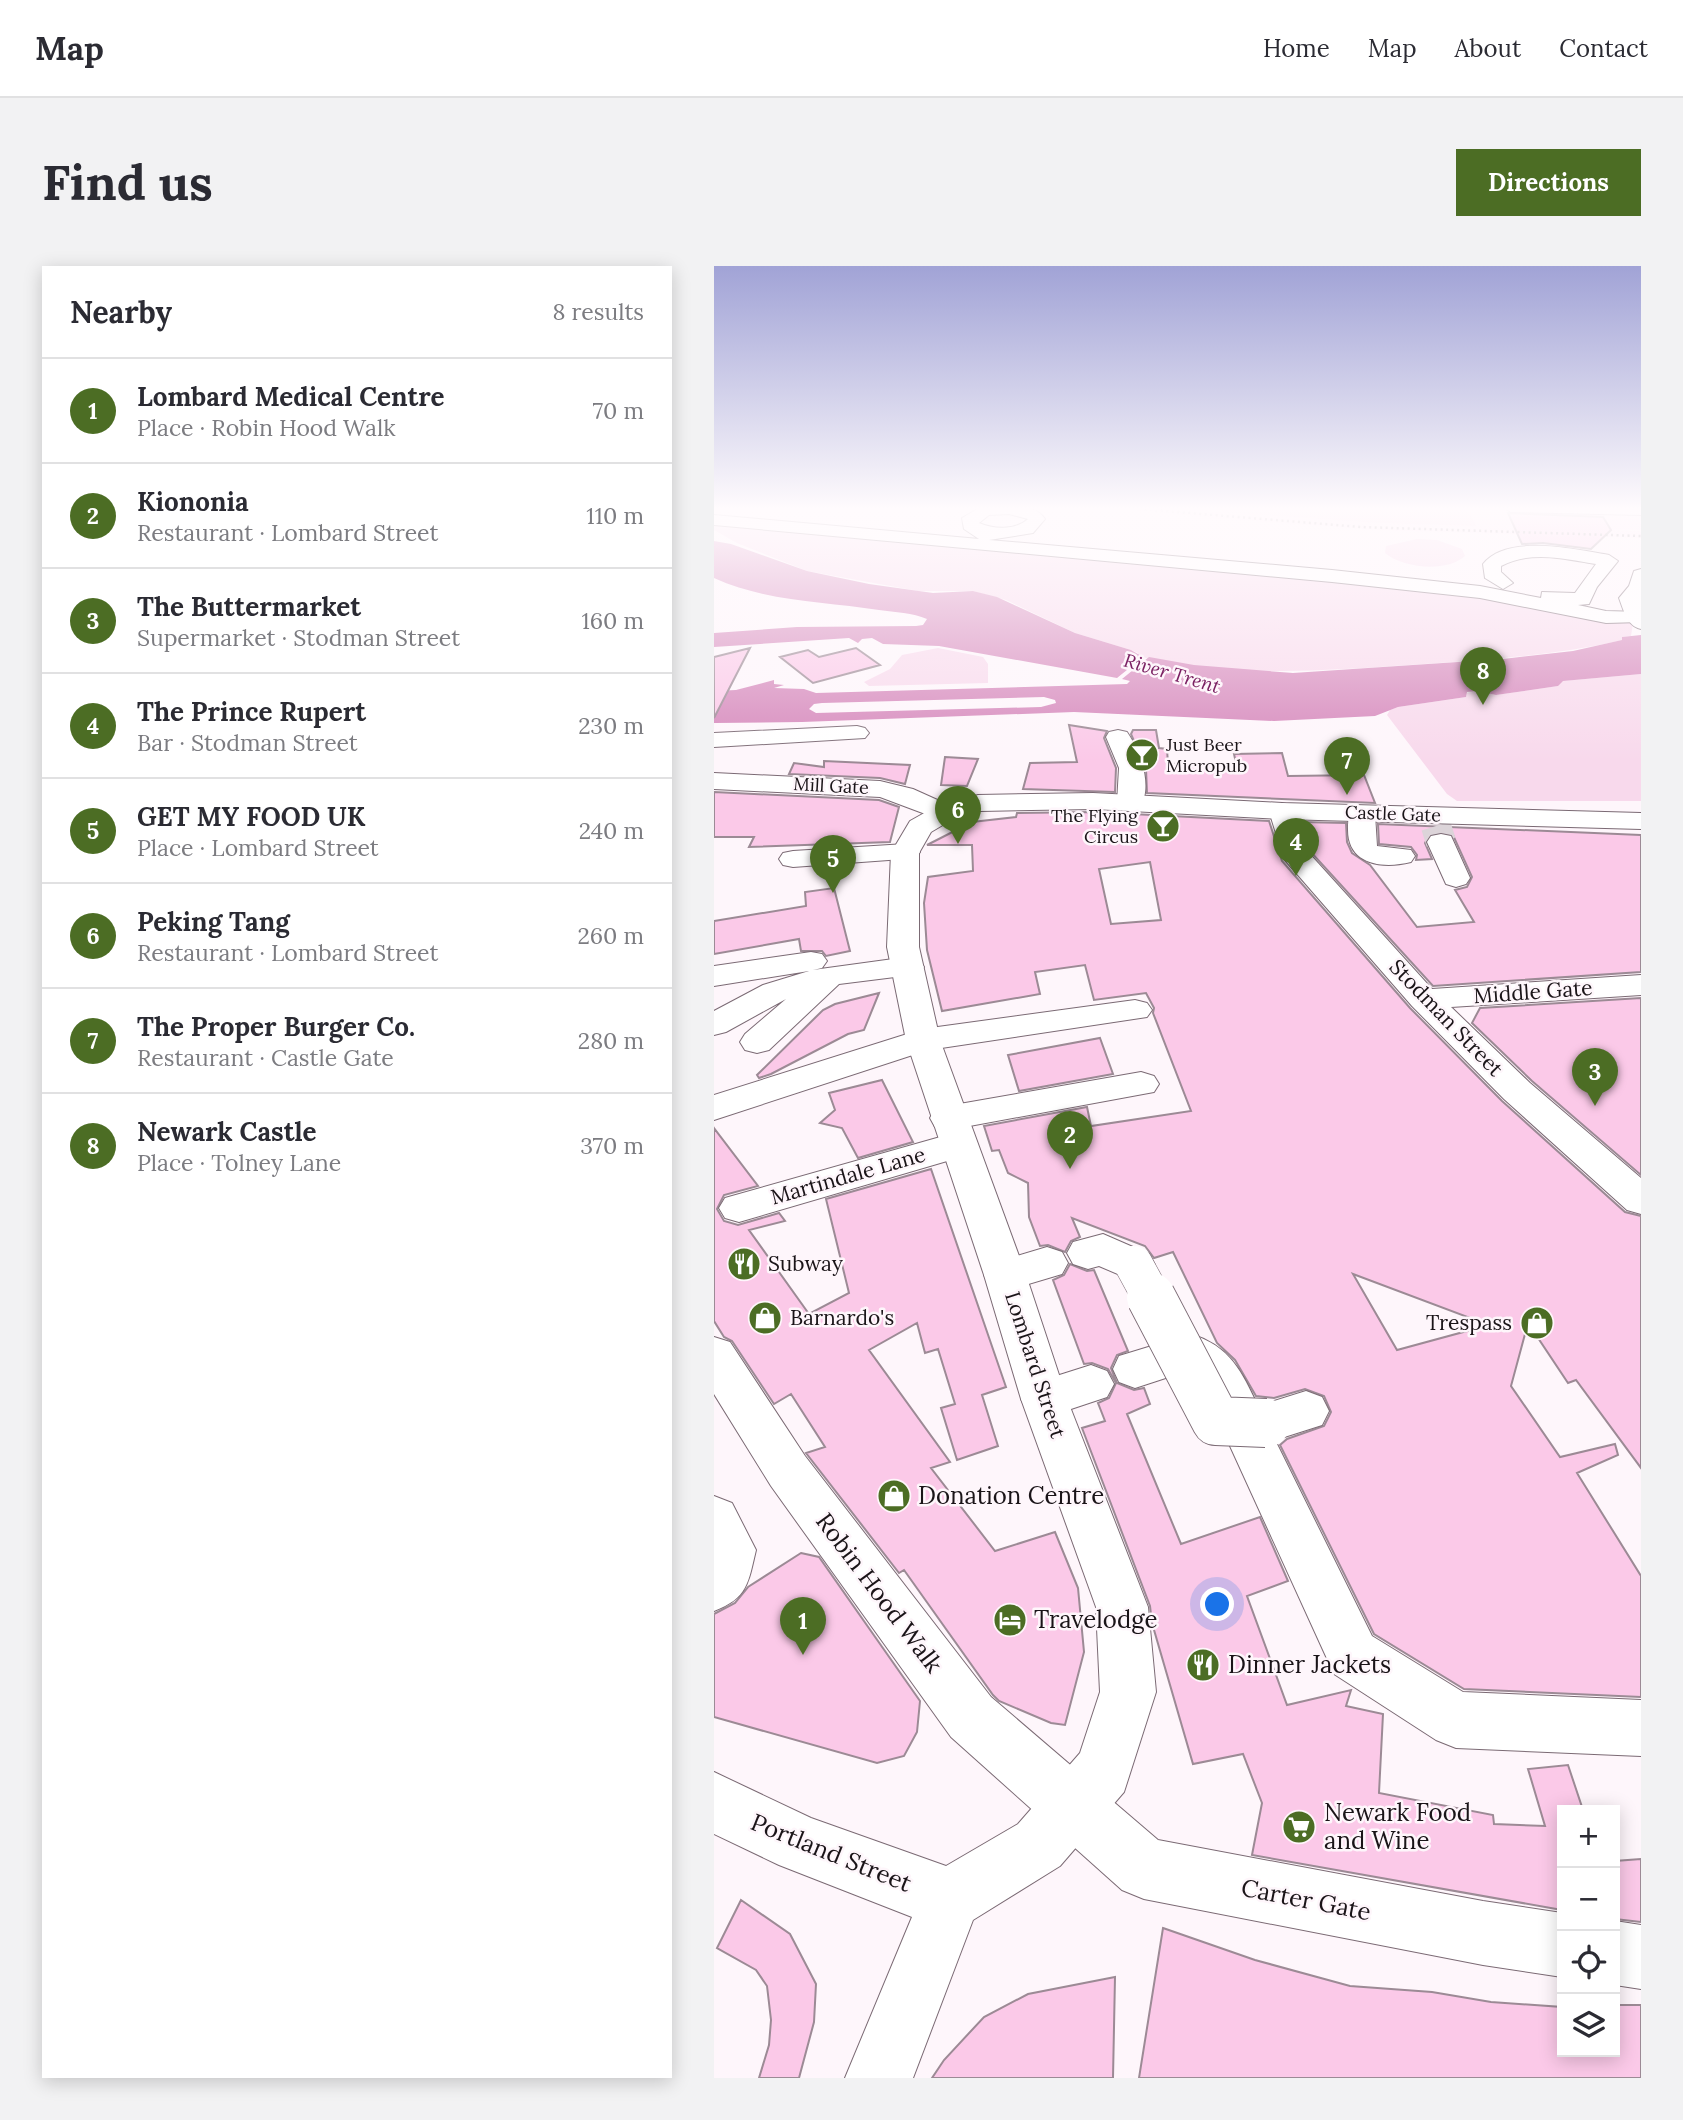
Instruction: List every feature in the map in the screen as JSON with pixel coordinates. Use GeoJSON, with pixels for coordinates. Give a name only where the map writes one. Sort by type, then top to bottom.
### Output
{"type":"FeatureCollection","features":[{"type":"Feature","properties":{"kind":"street"},"geometry":{"type":"LineString","coordinates":[[1467,592],[1559,606],[1606,617],[1638,620],[1629,597],[1633,592]]}},
{"type":"Feature","properties":{"kind":"street"},"geometry":{"type":"LineString","coordinates":[[1539,592],[1578,601],[1582,600],[1586,592]]}},
{"type":"Feature","properties":{"kind":"street"},"geometry":{"type":"LineString","coordinates":[[714,740],[841,731]]}},
{"type":"Feature","properties":{"kind":"street"},"geometry":{"type":"LineString","coordinates":[[1118,737],[1132,768],[1130,803]]}},
{"type":"Feature","properties":{"kind":"street","name":"Mill Gate"},"geometry":{"type":"LineString","coordinates":[[714,781],[880,789],[904,795],[944,813]]}},
{"type":"Feature","properties":{"kind":"street","name":"Castle Gate"},"geometry":{"type":"LineString","coordinates":[[944,813],[978,803],[1130,803],[1362,814],[1436,828],[1640,822]]}},
{"type":"Feature","properties":{"kind":"street","name":"Stodman Street"},"geometry":{"type":"LineString","coordinates":[[1282,811],[1294,853],[1424,999],[1517,1091],[1641,1200]]}},
{"type":"Feature","properties":{"kind":"street"},"geometry":{"type":"LineString","coordinates":[[793,859],[906,852],[920,827],[944,813]]}},
{"type":"Feature","properties":{"kind":"street"},"geometry":{"type":"LineString","coordinates":[[1362,814],[1362,843],[1368,854],[1376,858],[1401,856]]}},
{"type":"Feature","properties":{"kind":"street"},"geometry":{"type":"LineString","coordinates":[[1436,828],[1456,878]]}},
{"type":"Feature","properties":{"kind":"street","name":"Lombard Street"},"geometry":{"type":"LineString","coordinates":[[906,852],[853,972],[923,1040],[953,1132],[1026,1269],[1044,1399],[1122,1607],[1128,1692],[1102,1771],[1039,1845],[950,1899]]}},
{"type":"Feature","properties":{"kind":"street"},"geometry":{"type":"LineString","coordinates":[[714,976],[853,972]]}},
{"type":"Feature","properties":{"kind":"street"},"geometry":{"type":"LineString","coordinates":[[749,1038],[853,972]]}},
{"type":"Feature","properties":{"kind":"street"},"geometry":{"type":"LineString","coordinates":[[749,1038],[853,972]]}},
{"type":"Feature","properties":{"kind":"street","name":"Middle Gate"},"geometry":{"type":"LineString","coordinates":[[1424,999],[1641,985]]}},
{"type":"Feature","properties":{"kind":"street"},"geometry":{"type":"LineString","coordinates":[[721,1099],[923,1040],[1135,1010]]}},
{"type":"Feature","properties":{"kind":"street","name":"Martindale Lane"},"geometry":{"type":"LineString","coordinates":[[739,1208],[953,1132],[1140,1084]]}},
{"type":"Feature","properties":{"kind":"street"},"geometry":{"type":"LineString","coordinates":[[1088,1253],[1103,1249],[1134,1265],[1216,1421],[1286,1417]]}},
{"type":"Feature","properties":{"kind":"street"},"geometry":{"type":"LineString","coordinates":[[1044,1399],[1191,1352],[1221,1377],[1353,1655],[1457,1720],[1641,1728]]}},
{"type":"Feature","properties":{"kind":"street","name":"Robin Hood Walk"},"geometry":{"type":"LineString","coordinates":[[714,1355],[788,1471],[971,1717],[1071,1807]]}},
{"type":"Feature","properties":{"kind":"street"},"geometry":{"type":"LineString","coordinates":[[714,1519],[731,1550],[723,1579],[714,1586]]}},
{"type":"Feature","properties":{"kind":"street","name":"Portland Street"},"geometry":{"type":"LineString","coordinates":[[714,1802],[741,1817],[852,1864],[950,1899]]}},
{"type":"Feature","properties":{"kind":"street","name":"Carter Gate"},"geometry":{"type":"LineString","coordinates":[[1071,1807],[1144,1868],[1482,1933],[1557,1944]]}},
{"type":"Feature","properties":{"kind":"street"},"geometry":{"type":"LineString","coordinates":[[879,2078],[950,1899]]}},
{"type":"Feature","properties":{"kind":"street"},"geometry":{"type":"LineString","coordinates":[[1620,1954],[1641,1957]]}},
{"type":"Feature","properties":{"kind":"shaded area"},"geometry":{"type":"Polygon","coordinates":[[[975,592],[1435,592],[1471,595],[1595,621],[1633,623],[1631,636],[1622,637],[1623,640],[1517,657],[1307,671],[1239,670],[1205,668],[1138,656],[1138,653],[1131,650],[1075,633],[1006,600],[975,592]]]}},
{"type":"Feature","properties":{"kind":"shaded area"},"geometry":{"type":"Polygon","coordinates":[[[938,648],[983,657],[988,664],[988,683],[869,686],[864,682],[890,669],[902,655],[938,648]]]}},
{"type":"Feature","properties":{"kind":"shaded area"},"geometry":{"type":"Polygon","coordinates":[[[1641,674],[1641,801],[1457,801],[1447,794],[1387,715],[1390,710],[1398,707],[1466,697],[1467,693],[1478,691],[1496,695],[1558,686],[1562,681],[1641,674]]]}},
{"type":"Feature","properties":{"kind":"water"},"geometry":{"type":"Polygon","coordinates":[[[754,592],[975,592],[997,597],[1075,633],[1131,650],[1143,657],[1117,678],[939,646],[883,644],[872,638],[862,639],[858,643],[849,638],[714,647],[714,633],[797,627],[916,626],[923,625],[927,619],[904,613],[795,600],[754,592]]]}},
{"type":"Feature","properties":{"kind":"water","name":"River Trent"},"geometry":{"type":"Polygon","coordinates":[[[1641,635],[1641,674],[1563,681],[1558,686],[1496,695],[1478,691],[1467,692],[1466,697],[1398,707],[1375,716],[1274,721],[1074,712],[714,723],[714,691],[736,690],[774,680],[774,684],[784,685],[774,688],[804,689],[816,693],[1127,684],[1130,681],[1122,679],[1149,657],[1194,665],[1293,673],[1503,659],[1573,651],[1622,640],[1622,637],[1641,635]],[[1044,697],[822,703],[814,704],[809,709],[816,713],[1041,707],[1056,703],[1055,700],[1044,697]]]}},
{"type":"Feature","properties":{"kind":"building"},"geometry":{"type":"Polygon","coordinates":[[[750,648],[714,718],[714,657],[750,648]]]}},
{"type":"Feature","properties":{"kind":"building"},"geometry":{"type":"Polygon","coordinates":[[[856,648],[880,665],[813,683],[780,657],[808,650],[819,657],[856,648]]]}},
{"type":"Feature","properties":{"kind":"building"},"geometry":{"type":"Polygon","coordinates":[[[1069,725],[1107,731],[1104,738],[1116,768],[1115,792],[1023,789],[1030,763],[1077,762],[1069,725]]]}},
{"type":"Feature","properties":{"kind":"building"},"geometry":{"type":"Polygon","coordinates":[[[1133,730],[1156,730],[1159,748],[1167,749],[1168,764],[1236,763],[1234,754],[1282,753],[1288,776],[1364,775],[1375,803],[1147,793],[1146,769],[1131,734],[1133,730]]]}},
{"type":"Feature","properties":{"kind":"building"},"geometry":{"type":"Polygon","coordinates":[[[945,757],[978,759],[967,786],[941,785],[945,757]]]}},
{"type":"Feature","properties":{"kind":"building"},"geometry":{"type":"Polygon","coordinates":[[[824,761],[910,765],[905,784],[880,778],[789,774],[794,763],[824,767],[824,761]]]}},
{"type":"Feature","properties":{"kind":"building"},"geometry":{"type":"Polygon","coordinates":[[[714,792],[879,800],[899,807],[890,842],[749,847],[754,837],[714,837],[714,792]]]}},
{"type":"Feature","properties":{"kind":"building"},"geometry":{"type":"Polygon","coordinates":[[[1093,812],[1269,821],[1282,861],[1410,1008],[1502,1101],[1625,1212],[1641,1216],[1641,1468],[1576,1380],[1568,1383],[1528,1323],[1511,1386],[1560,1457],[1615,1444],[1618,1455],[1577,1473],[1641,1576],[1641,1697],[1464,1689],[1374,1634],[1280,1445],[1287,1439],[1324,1426],[1331,1412],[1324,1396],[1305,1389],[1274,1398],[1256,1396],[1235,1360],[1217,1343],[1173,1252],[1154,1258],[1145,1246],[1072,1218],[1080,1237],[1071,1241],[1065,1252],[1048,1245],[1040,1246],[1029,1217],[1028,1183],[1008,1173],[999,1150],[992,1151],[984,1126],[1087,1107],[1091,1126],[1191,1111],[1153,1013],[1154,1008],[1146,993],[1094,1000],[1085,965],[1035,972],[1040,994],[942,1011],[927,950],[924,903],[928,877],[973,871],[972,845],[927,845],[972,822],[1016,817],[1017,813],[1093,812]],[[1150,862],[1099,869],[1111,924],[1161,920],[1150,862]],[[1353,1274],[1397,1350],[1489,1325],[1353,1274]]]}},
{"type":"Feature","properties":{"kind":"building"},"geometry":{"type":"Polygon","coordinates":[[[1301,822],[1346,823],[1347,842],[1352,853],[1370,865],[1417,927],[1474,922],[1455,890],[1467,887],[1472,877],[1452,833],[1440,831],[1429,835],[1425,843],[1432,859],[1416,860],[1417,855],[1411,847],[1379,844],[1378,824],[1641,835],[1641,972],[1433,986],[1309,850],[1301,822]]]}},
{"type":"Feature","properties":{"kind":"building"},"geometry":{"type":"Polygon","coordinates":[[[834,888],[850,951],[826,956],[822,951],[801,951],[799,939],[714,954],[714,921],[806,906],[805,892],[834,888]]]}},
{"type":"Feature","properties":{"kind":"building"},"geometry":{"type":"Polygon","coordinates":[[[879,993],[864,1030],[848,1034],[759,1078],[757,1075],[823,1010],[835,1004],[879,993]]]}},
{"type":"Feature","properties":{"kind":"building"},"geometry":{"type":"Polygon","coordinates":[[[1641,998],[1641,1175],[1532,1081],[1472,1023],[1480,1008],[1641,998]]]}},
{"type":"Feature","properties":{"kind":"building"},"geometry":{"type":"Polygon","coordinates":[[[1100,1038],[1113,1074],[1019,1091],[1008,1055],[1100,1038]]]}},
{"type":"Feature","properties":{"kind":"building"},"geometry":{"type":"Polygon","coordinates":[[[882,1080],[913,1142],[858,1158],[842,1128],[820,1123],[835,1110],[829,1093],[882,1080]]]}},
{"type":"Feature","properties":{"kind":"building"},"geometry":{"type":"Polygon","coordinates":[[[714,1128],[758,1186],[724,1195],[717,1209],[724,1221],[738,1225],[779,1213],[785,1221],[749,1230],[809,1314],[849,1293],[826,1199],[931,1169],[1006,1387],[982,1395],[998,1446],[957,1460],[941,1408],[955,1404],[938,1349],[925,1353],[917,1323],[869,1350],[950,1462],[931,1468],[995,1551],[1055,1532],[1078,1588],[1084,1652],[1065,1725],[1051,1723],[999,1701],[993,1695],[904,1570],[899,1573],[806,1453],[825,1447],[791,1394],[774,1404],[732,1341],[724,1337],[714,1321],[714,1128]]]}},
{"type":"Feature","properties":{"kind":"building"},"geometry":{"type":"Polygon","coordinates":[[[1070,1264],[1087,1271],[1094,1270],[1128,1351],[1117,1355],[1111,1368],[1117,1383],[1134,1390],[1144,1388],[1150,1404],[1127,1414],[1181,1544],[1260,1517],[1288,1581],[1247,1596],[1287,1705],[1351,1690],[1346,1706],[1383,1714],[1379,1793],[1493,1815],[1494,1824],[1545,1826],[1528,1769],[1568,1765],[1581,1805],[1557,1805],[1557,1909],[1252,1855],[1262,1803],[1243,1754],[1193,1764],[1152,1623],[1150,1606],[1082,1428],[1105,1421],[1098,1403],[1109,1398],[1116,1383],[1108,1369],[1092,1363],[1084,1364],[1053,1280],[1064,1275],[1070,1264]]]}},
{"type":"Feature","properties":{"kind":"building"},"geometry":{"type":"Polygon","coordinates":[[[801,1553],[819,1557],[920,1701],[917,1732],[904,1756],[877,1763],[714,1717],[714,1614],[735,1603],[748,1587],[801,1553]]]}},
{"type":"Feature","properties":{"kind":"building"},"geometry":{"type":"Polygon","coordinates":[[[1641,1859],[1641,1922],[1620,1920],[1620,1861],[1641,1859]]]}},
{"type":"Feature","properties":{"kind":"building"},"geometry":{"type":"Polygon","coordinates":[[[741,1900],[790,1934],[816,1984],[814,2022],[799,2078],[759,2078],[769,2045],[771,2020],[767,1986],[756,1970],[717,1948],[741,1900]]]}},
{"type":"Feature","properties":{"kind":"building"},"geometry":{"type":"Polygon","coordinates":[[[1163,1928],[1255,1960],[1350,1986],[1432,1992],[1491,2002],[1557,2007],[1557,2057],[1620,2057],[1620,2005],[1641,2005],[1641,2078],[1139,2078],[1163,1928]]]}},
{"type":"Feature","properties":{"kind":"building"},"geometry":{"type":"Polygon","coordinates":[[[1115,1977],[1113,2078],[932,2078],[944,2060],[984,2017],[1028,1994],[1115,1977]]]}},
{"type":"Feature","properties":{"kind":"tunnel"},"geometry":{"type":"LineString","coordinates":[[1436,826],[1441,842]]}},
{"type":"Feature","properties":{"kind":"place","name":"Newark Castle"},"geometry":{"type":"Point","coordinates":[1483,705]}},
{"type":"Feature","properties":{"kind":"place","name":"Just Beer Micropub"},"geometry":{"type":"Point","coordinates":[1142,755]}},
{"type":"Feature","properties":{"kind":"place","name":"The Proper Burger Co."},"geometry":{"type":"Point","coordinates":[1347,795]}},
{"type":"Feature","properties":{"kind":"place","name":"The Flying Circus"},"geometry":{"type":"Point","coordinates":[1163,826]}},
{"type":"Feature","properties":{"kind":"place","name":"Peking Tang"},"geometry":{"type":"Point","coordinates":[958,844]}},
{"type":"Feature","properties":{"kind":"place","name":"The Prince Rupert"},"geometry":{"type":"Point","coordinates":[1296,876]}},
{"type":"Feature","properties":{"kind":"place","name":"GET MY FOOD UK"},"geometry":{"type":"Point","coordinates":[833,893]}},
{"type":"Feature","properties":{"kind":"place","name":"The Buttermarket"},"geometry":{"type":"Point","coordinates":[1595,1106]}},
{"type":"Feature","properties":{"kind":"place","name":"Kiononia"},"geometry":{"type":"Point","coordinates":[1070,1169]}},
{"type":"Feature","properties":{"kind":"place","name":"Subway"},"geometry":{"type":"Point","coordinates":[744,1264]}},
{"type":"Feature","properties":{"kind":"place","name":"Barnardo's"},"geometry":{"type":"Point","coordinates":[765,1318]}},
{"type":"Feature","properties":{"kind":"place","name":"Trespass"},"geometry":{"type":"Point","coordinates":[1537,1323]}},
{"type":"Feature","properties":{"kind":"place","name":"Donation Centre"},"geometry":{"type":"Point","coordinates":[894,1496]}},
{"type":"Feature","properties":{"kind":"place","name":"Travelodge"},"geometry":{"type":"Point","coordinates":[1010,1620]}},
{"type":"Feature","properties":{"kind":"place","name":"Lombard Medical Centre"},"geometry":{"type":"Point","coordinates":[803,1655]}},
{"type":"Feature","properties":{"kind":"place","name":"Dinner Jackets"},"geometry":{"type":"Point","coordinates":[1203,1665]}},
{"type":"Feature","properties":{"kind":"place","name":"Newark Food and Wine"},"geometry":{"type":"Point","coordinates":[1299,1827]}}]}
